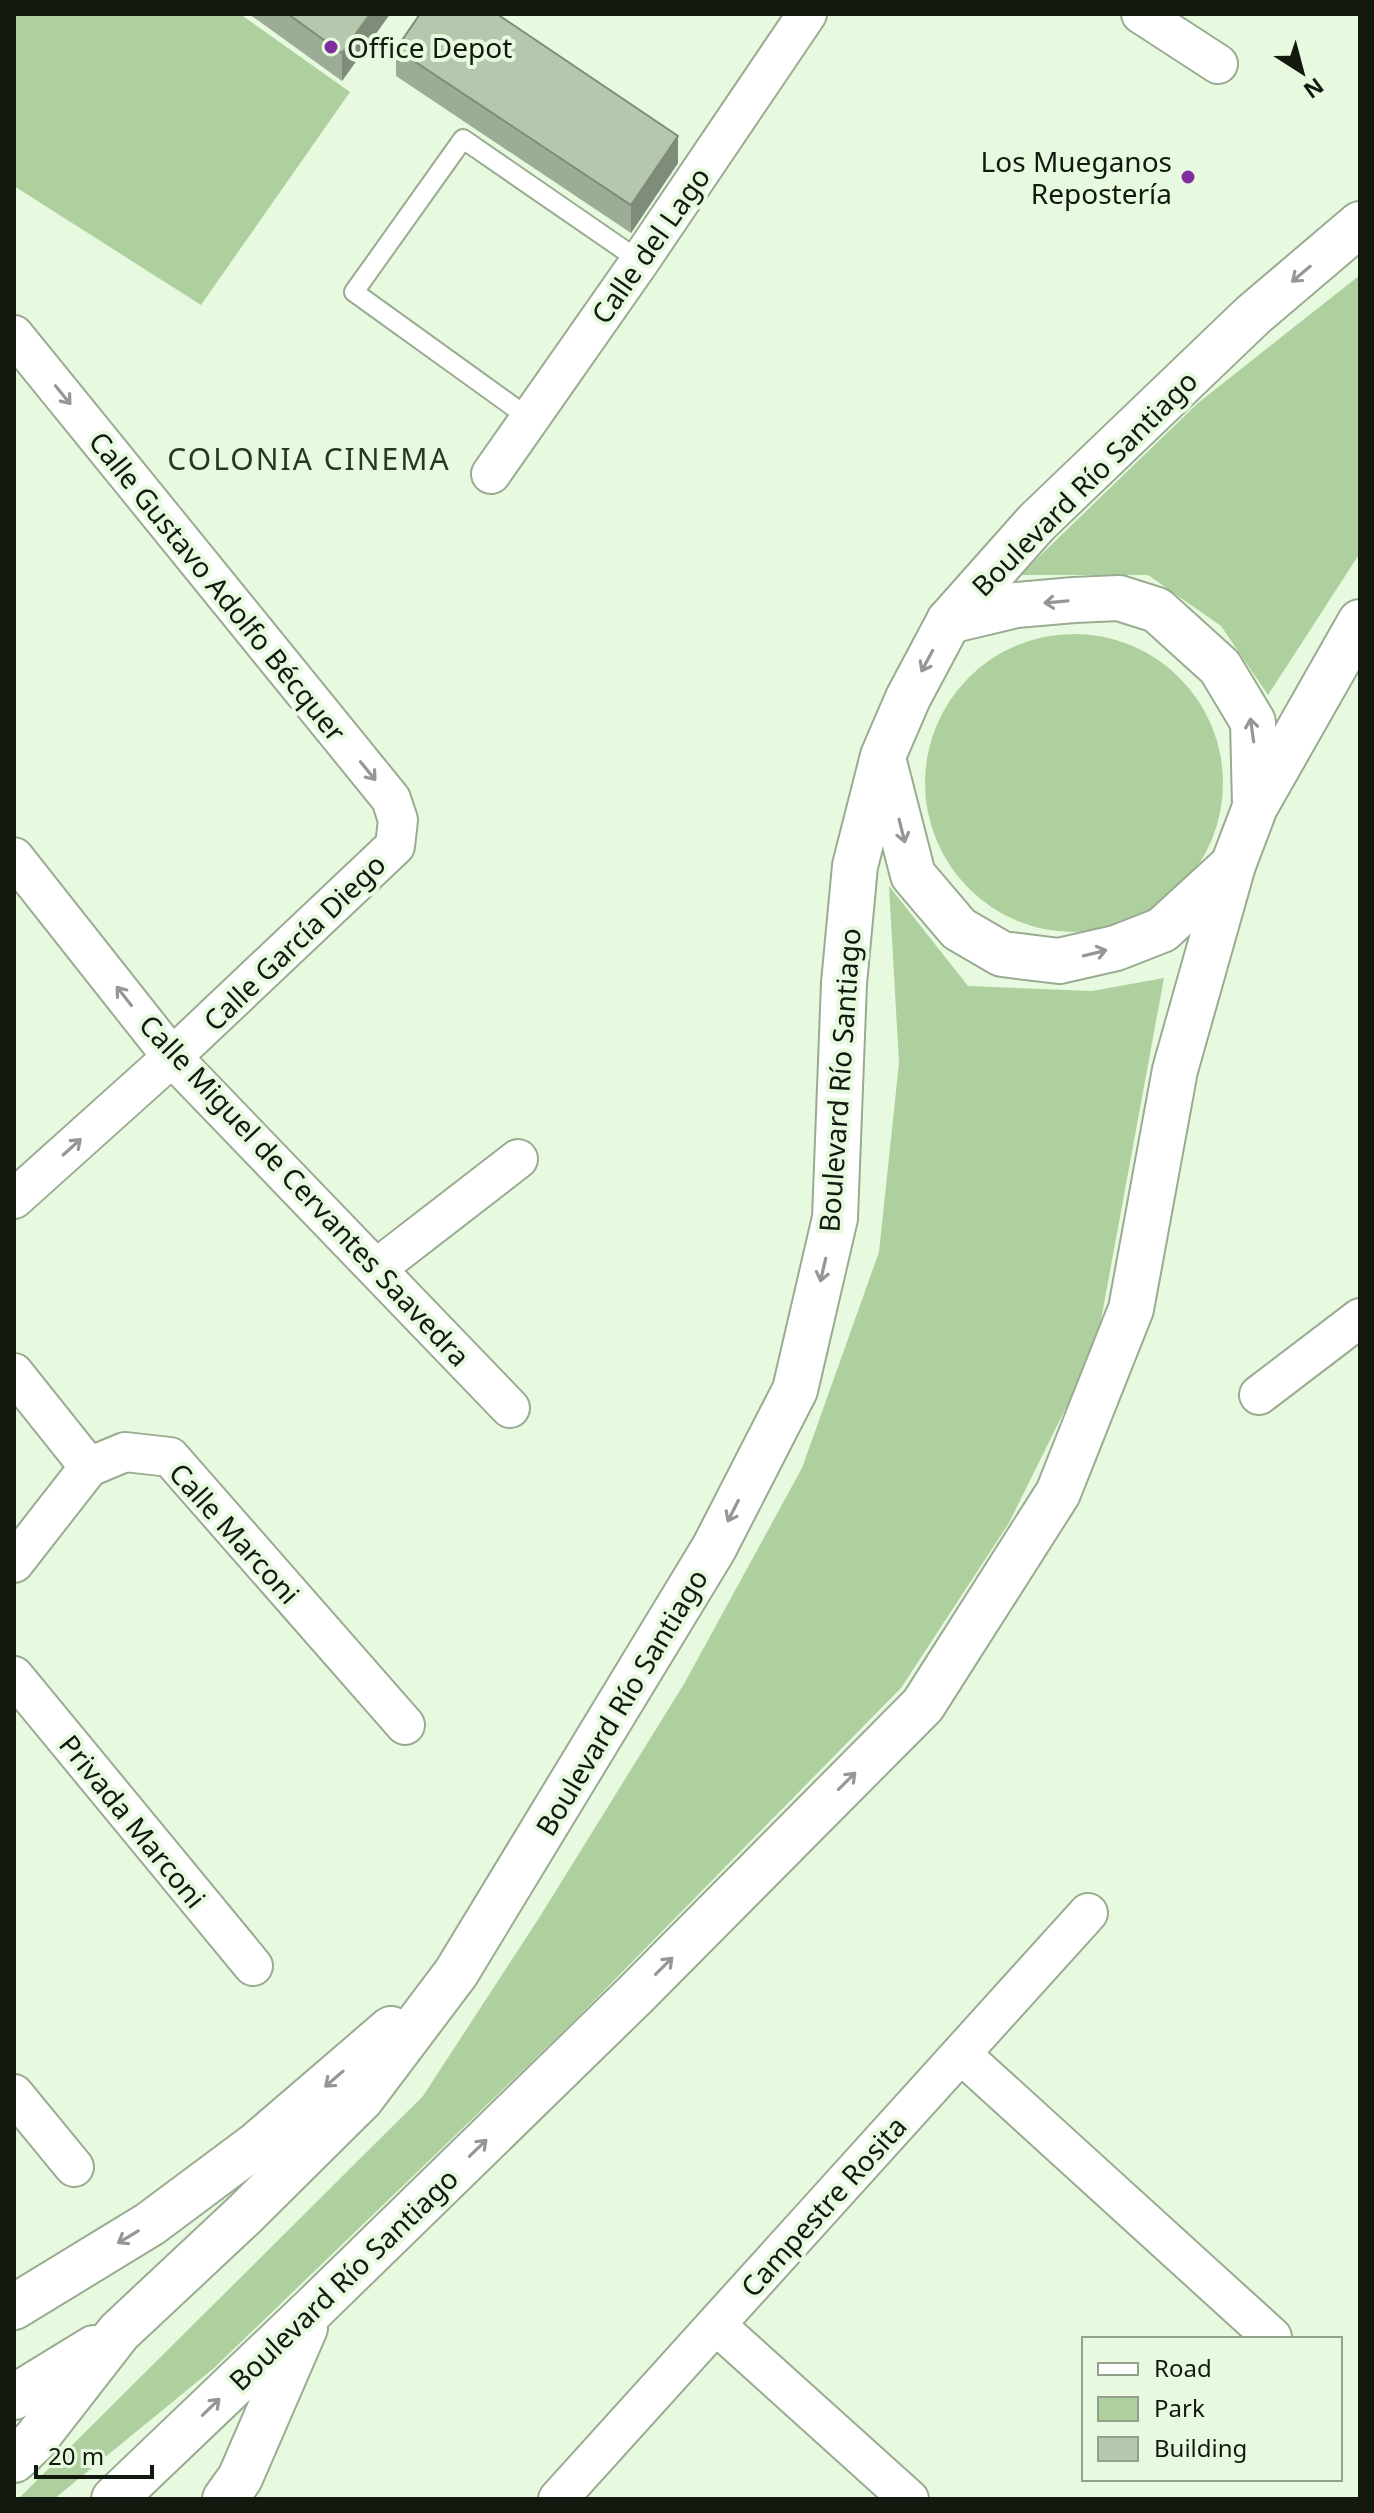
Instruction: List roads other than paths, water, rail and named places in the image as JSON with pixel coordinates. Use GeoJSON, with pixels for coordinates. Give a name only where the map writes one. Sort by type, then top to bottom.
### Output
{"type":"FeatureCollection","features":[{"type":"Feature","properties":{"kind":"main road","name":"Boulevard Río Santiago"},"geometry":{"type":"LineString","coordinates":[[14,2460],[35,2440],[119,2332],[361,2099],[456,1973],[714,1548],[795,1390],[835,1218],[844,983],[855,866],[883,756],[908,698],[949,621],[1036,523],[1253,315],[1360,224]]}},
{"type":"Feature","properties":{"kind":"main road"},"geometry":{"type":"LineString","coordinates":[[949,621],[1016,605],[1074,600],[1119,598],[1157,610],[1220,667],[1253,722],[1255,807]]}},
{"type":"Feature","properties":{"kind":"main road","name":"Boulevard Río Santiago"},"geometry":{"type":"LineString","coordinates":[[114,2499],[635,1995],[923,1705],[1058,1493],[1131,1309],[1175,1070],[1233,865],[1255,807],[1360,622]]}},
{"type":"Feature","properties":{"kind":"main road"},"geometry":{"type":"LineString","coordinates":[[883,756],[913,875],[959,929],[1002,954],[1059,961],[1116,948],[1162,930],[1233,865]]}},
{"type":"Feature","properties":{"kind":"main road"},"geometry":{"type":"LineString","coordinates":[[14,2307],[150,2224],[256,2145],[456,1973]]}},
{"type":"Feature","properties":{"kind":"main road"},"geometry":{"type":"LineString","coordinates":[[225,2499],[240,2478],[312,2310]]}},
{"type":"Feature","properties":{"kind":"main road","name":"Boulevard Río Santiago"},"geometry":{"type":"LineString","coordinates":[[14,2397],[119,2332]]}},
{"type":"Feature","properties":{"kind":"street","name":"Calle del Lago"},"geometry":{"type":"LineString","coordinates":[[491,474],[807,14]]}},
{"type":"Feature","properties":{"kind":"street"},"geometry":{"type":"LineString","coordinates":[[1141,14],[1218,64]]}},
{"type":"Feature","properties":{"kind":"street","name":"Calle Gustavo Adolfo Bécquer"},"geometry":{"type":"LineString","coordinates":[[14,335],[391,799],[398,820],[395,846]]}},
{"type":"Feature","properties":{"kind":"street","name":"Calle García Diego"},"geometry":{"type":"LineString","coordinates":[[14,1199],[172,1057],[395,846]]}},
{"type":"Feature","properties":{"kind":"street","name":"Calle Miguel de Cervantes Saavedra"},"geometry":{"type":"LineString","coordinates":[[14,857],[172,1057],[510,1408]]}},
{"type":"Feature","properties":{"kind":"street"},"geometry":{"type":"LineString","coordinates":[[377,1268],[518,1159]]}},
{"type":"Feature","properties":{"kind":"street"},"geometry":{"type":"LineString","coordinates":[[1259,1395],[1360,1318]]}},
{"type":"Feature","properties":{"kind":"street"},"geometry":{"type":"LineString","coordinates":[[14,1373],[89,1467],[14,1563]]}},
{"type":"Feature","properties":{"kind":"street","name":"Calle Marconi"},"geometry":{"type":"LineString","coordinates":[[89,1467],[125,1452],[170,1457],[405,1725]]}},
{"type":"Feature","properties":{"kind":"street","name":"Privada Marconi"},"geometry":{"type":"LineString","coordinates":[[14,1676],[253,1966]]}},
{"type":"Feature","properties":{"kind":"street","name":"Campestre Rosita"},"geometry":{"type":"LineString","coordinates":[[558,2499],[1088,1913]]}},
{"type":"Feature","properties":{"kind":"street"},"geometry":{"type":"LineString","coordinates":[[961,2054],[1272,2337]]}},
{"type":"Feature","properties":{"kind":"street"},"geometry":{"type":"LineString","coordinates":[[14,2094],[74,2167]]}},
{"type":"Feature","properties":{"kind":"street"},"geometry":{"type":"LineString","coordinates":[[716,2325],[909,2499]]}},
{"type":"Feature","properties":{"kind":"lane"},"geometry":{"type":"LineString","coordinates":[[529,418],[354,292],[463,139],[640,261]]}},
{"type":"Feature","properties":{"kind":"place","name":"Office Depot"},"geometry":{"type":"Point","coordinates":[331,47]}},
{"type":"Feature","properties":{"kind":"place","name":"Los Mueganos Repostería"},"geometry":{"type":"Point","coordinates":[1188,177]}},
{"type":"Feature","properties":{"kind":"district","name":"COLONIA CINEMA"},"geometry":{"type":"Point","coordinates":[309,458]}}]}
